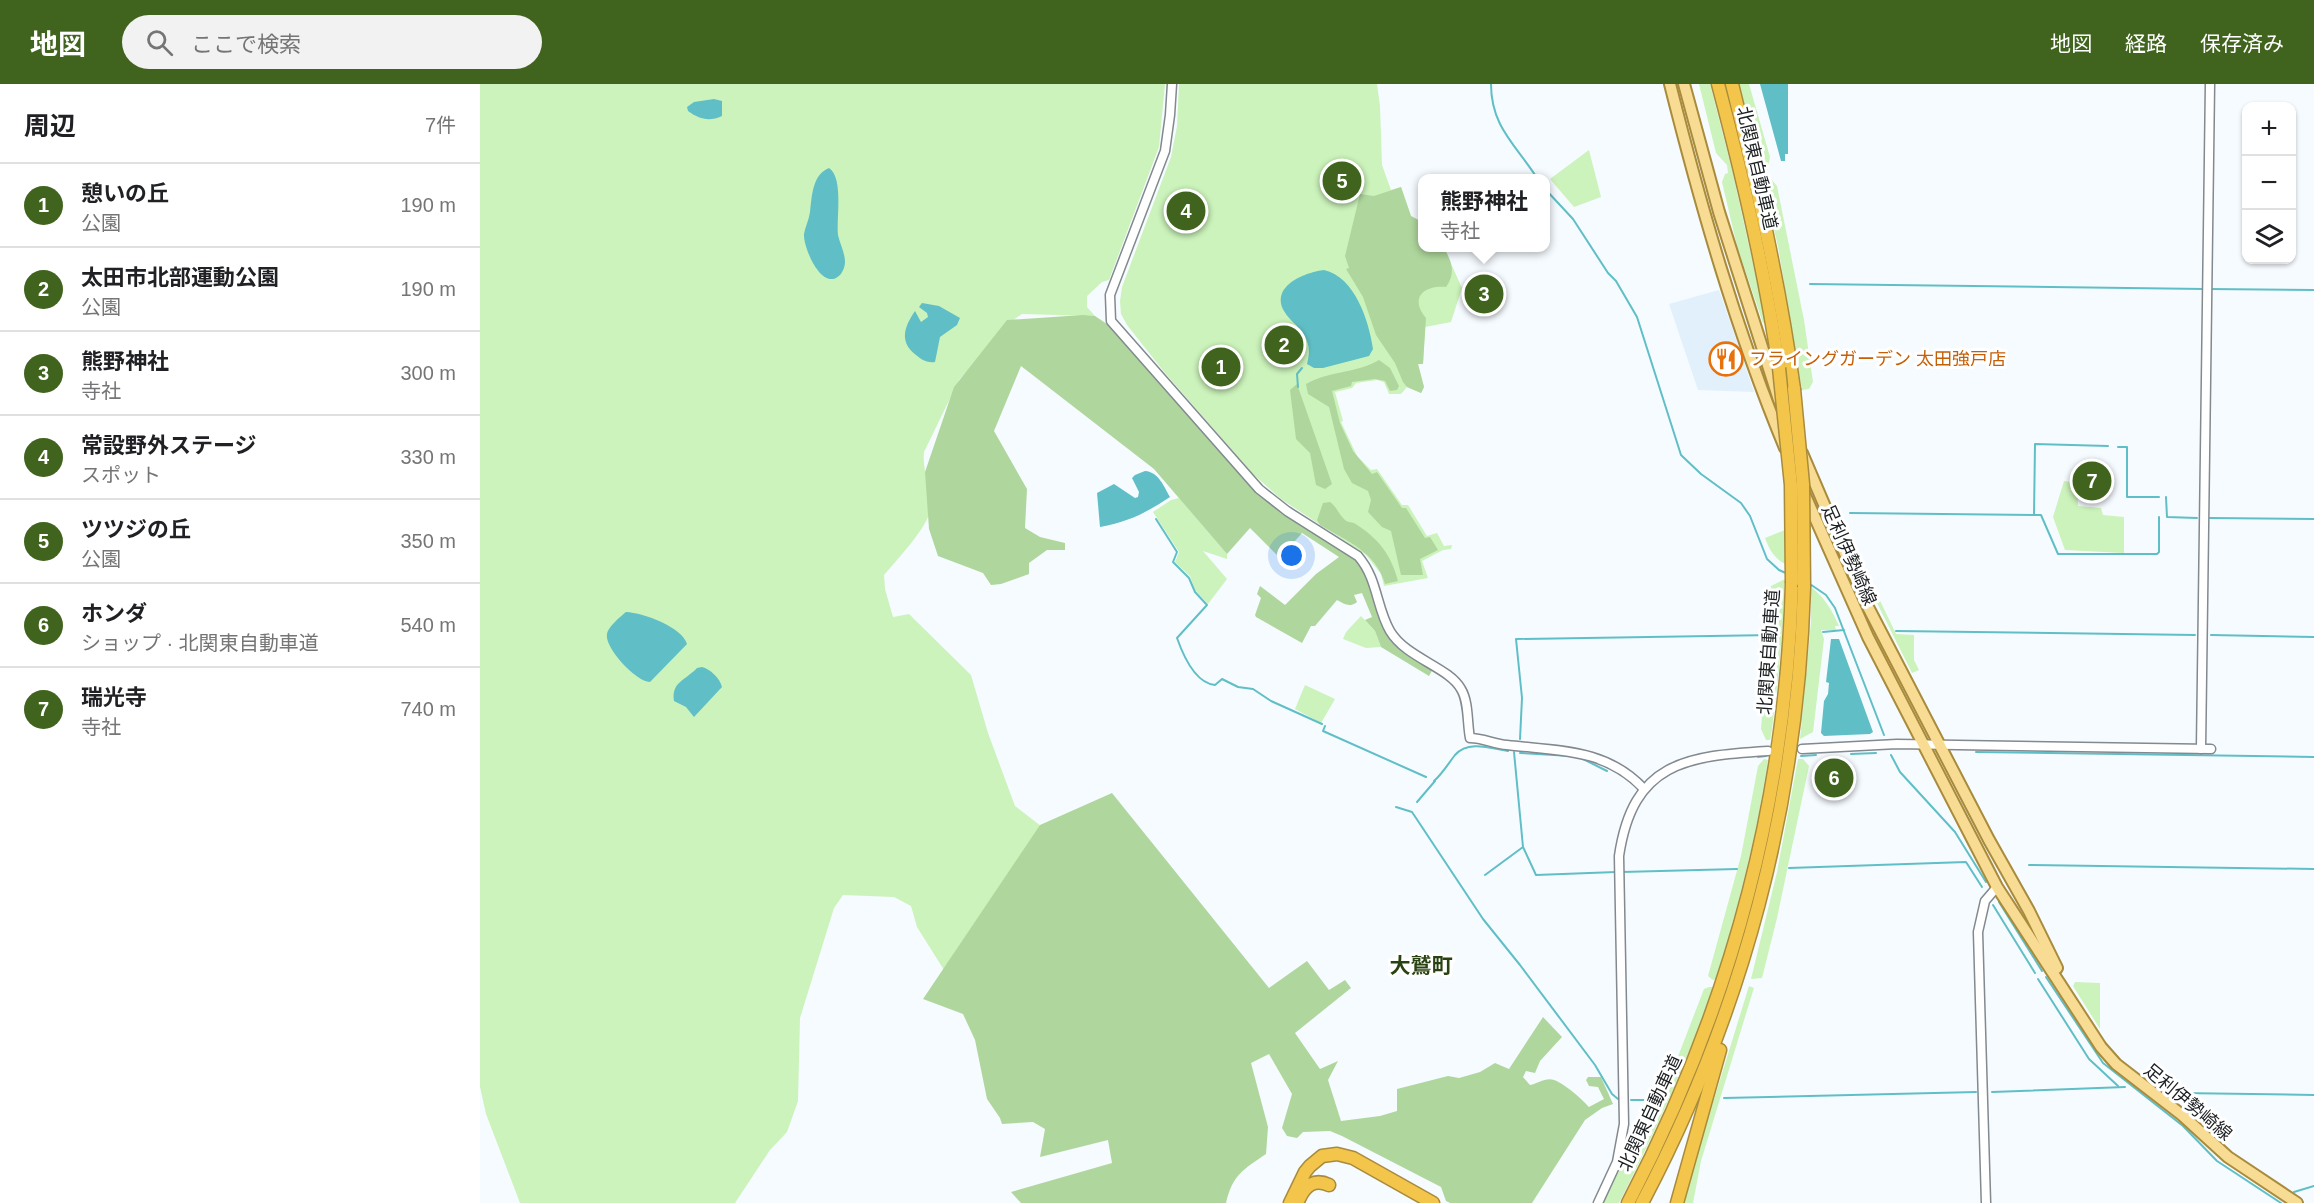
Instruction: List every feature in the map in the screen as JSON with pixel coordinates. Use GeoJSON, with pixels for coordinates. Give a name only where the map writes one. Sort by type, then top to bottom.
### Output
{"type":"FeatureCollection","features":[{"type":"Feature","properties":{"kind":"highway","name":"北関東自動車道"},"geometry":{"type":"LineString","coordinates":[[1628,1203],[1667,1125],[1702,1043],[1732,957],[1747,904],[1765,826],[1780,741],[1798,585],[1791,485],[1773,327],[1753,223],[1719,84]]}},
{"type":"Feature","properties":{"kind":"highway","name":"北関東自動車道"},"geometry":{"type":"LineString","coordinates":[[1642,1203],[1674,1140],[1704,1072],[1744,959],[1774,849],[1788,771],[1798,694],[1798,585],[1803,484],[1794,389],[1772,254],[1732,84]]}},
{"type":"Feature","properties":{"kind":"highway"},"geometry":{"type":"LineString","coordinates":[[1677,1203],[1744,959]]}},
{"type":"Feature","properties":{"kind":"highway"},"geometry":{"type":"LineString","coordinates":[[1290,1203],[1310,1166],[1322,1156],[1337,1154],[1353,1158],[1433,1203]]}},
{"type":"Feature","properties":{"kind":"highway"},"geometry":{"type":"LineString","coordinates":[[1297,1203],[1306,1186],[1318,1182],[1329,1185]]}},
{"type":"Feature","properties":{"kind":"main road","name":"足利伊勢崎線"},"geometry":{"type":"LineString","coordinates":[[1670,84],[1716,255],[1776,427],[1853,605],[1997,886],[2101,1047],[2116,1064],[2182,1115],[2237,1164],[2297,1203]]}},
{"type":"Feature","properties":{"kind":"main road","name":"足利伊勢崎線"},"geometry":{"type":"LineString","coordinates":[[1684,84],[1719,212],[1778,398],[1856,581],[2075,1006]]}},
{"type":"Feature","properties":{"kind":"main road"},"geometry":{"type":"LineString","coordinates":[[1989,840],[1989,845],[2002,873],[1997,886],[2017,890]]}},
{"type":"Feature","properties":{"kind":"street"},"geometry":{"type":"LineString","coordinates":[[1172,84],[1165,151],[1110,295],[1111,321],[1259,489],[1287,511],[1358,556],[1373,579],[1383,616],[1396,640],[1410,652],[1454,680],[1462,689],[1470,738],[1507,745],[1580,752],[1601,759],[1626,773],[1644,789]]}},
{"type":"Feature","properties":{"kind":"street"},"geometry":{"type":"LineString","coordinates":[[1802,749],[1923,744],[2206,749],[2210,84]]}},
{"type":"Feature","properties":{"kind":"street"},"geometry":{"type":"LineString","coordinates":[[1598,1203],[1617,1162],[1624,1124],[1619,856],[1631,808],[1644,789],[1677,765],[1713,755],[1768,751]]}},
{"type":"Feature","properties":{"kind":"street"},"geometry":{"type":"LineString","coordinates":[[1986,1203],[1978,932],[1985,901],[1997,886]]}},
{"type":"Feature","properties":{"kind":"shaded area"},"geometry":{"type":"Polygon","coordinates":[[[1719,290],[1754,392],[1698,390],[1669,304],[1719,290]]]}},
{"type":"Feature","properties":{"kind":"green space"},"geometry":{"type":"Polygon","coordinates":[[[480,84],[1165,84],[1159,147],[1109,280],[1102,282],[1087,296],[1087,307],[1095,316],[1022,314],[1010,322],[959,380],[924,452],[924,466],[931,500],[929,515],[912,542],[884,575],[885,589],[893,617],[909,614],[971,675],[988,733],[1015,806],[1072,850],[966,1005],[917,927],[911,906],[894,897],[843,895],[834,908],[800,1018],[798,1101],[787,1132],[770,1150],[735,1203],[520,1203],[486,1114],[480,1087],[480,84]]]}},
{"type":"Feature","properties":{"kind":"green space"},"geometry":{"type":"Polygon","coordinates":[[[1179,84],[1377,84],[1382,165],[1391,190],[1401,187],[1411,216],[1418,220],[1418,252],[1446,252],[1462,288],[1451,322],[1425,327],[1423,364],[1418,364],[1424,387],[1421,393],[1407,387],[1401,394],[1389,394],[1384,382],[1377,380],[1356,383],[1352,388],[1335,392],[1343,421],[1341,422],[1357,456],[1371,470],[1377,469],[1402,505],[1408,505],[1427,536],[1437,533],[1444,546],[1452,545],[1451,549],[1443,550],[1422,561],[1428,578],[1384,586],[1381,574],[1366,555],[1281,499],[1253,474],[1165,373],[1127,325],[1121,314],[1122,287],[1171,157],[1177,126],[1179,84]]]}},
{"type":"Feature","properties":{"kind":"green space"},"geometry":{"type":"Polygon","coordinates":[[[1699,84],[1710,84],[1733,174],[1766,323],[1763,323],[1737,246],[1722,182],[1725,174],[1728,173],[1727,165],[1716,153],[1699,84]]]}},
{"type":"Feature","properties":{"kind":"green space"},"geometry":{"type":"Polygon","coordinates":[[[1739,84],[1749,84],[1770,157],[1768,172],[1777,186],[1804,320],[1813,382],[1809,389],[1802,390],[1778,246],[1739,84]]]}},
{"type":"Feature","properties":{"kind":"green space"},"geometry":{"type":"Polygon","coordinates":[[[1589,150],[1601,197],[1574,207],[1550,179],[1589,150]]]}},
{"type":"Feature","properties":{"kind":"green space"},"geometry":{"type":"Polygon","coordinates":[[[1401,187],[1411,216],[1418,220],[1418,252],[1446,252],[1452,268],[1446,287],[1431,288],[1421,294],[1419,299],[1421,311],[1426,318],[1423,364],[1418,364],[1424,387],[1421,393],[1407,387],[1403,382],[1395,363],[1376,335],[1363,297],[1346,269],[1349,268],[1345,256],[1360,194],[1374,196],[1401,187]]]}},
{"type":"Feature","properties":{"kind":"green space"},"geometry":{"type":"Polygon","coordinates":[[[1095,316],[1116,330],[1253,488],[1352,555],[1367,570],[1385,628],[1433,669],[1429,676],[1381,647],[1375,631],[1365,620],[1372,617],[1362,593],[1354,595],[1357,602],[1352,605],[1337,600],[1315,626],[1311,626],[1302,643],[1256,617],[1261,598],[1257,594],[1260,586],[1285,605],[1316,574],[1339,557],[1302,533],[1280,558],[1250,528],[1227,554],[1154,469],[1021,366],[994,431],[1027,489],[1025,528],[1040,537],[1065,543],[1065,550],[1047,550],[1029,563],[1029,574],[1001,584],[991,585],[983,573],[938,556],[929,529],[925,472],[954,387],[1007,320],[1095,316]]]}},
{"type":"Feature","properties":{"kind":"green space"},"geometry":{"type":"Polygon","coordinates":[[[1379,360],[1390,368],[1399,386],[1397,390],[1390,391],[1385,381],[1375,379],[1352,382],[1351,386],[1332,391],[1340,423],[1353,451],[1372,474],[1377,472],[1402,508],[1406,508],[1425,538],[1430,537],[1438,550],[1420,559],[1423,575],[1401,575],[1391,531],[1382,527],[1368,512],[1371,500],[1368,491],[1352,483],[1344,469],[1329,407],[1308,394],[1306,384],[1379,360]]]}},
{"type":"Feature","properties":{"kind":"green space"},"geometry":{"type":"Polygon","coordinates":[[[1297,384],[1332,484],[1325,489],[1316,485],[1310,453],[1296,439],[1290,390],[1297,384]]]}},
{"type":"Feature","properties":{"kind":"green space"},"geometry":{"type":"Polygon","coordinates":[[[2064,481],[2077,483],[2078,506],[2101,508],[2103,515],[2124,517],[2124,553],[2065,550],[2053,517],[2064,481]]]}},
{"type":"Feature","properties":{"kind":"green space"},"geometry":{"type":"Polygon","coordinates":[[[1179,498],[1227,554],[1227,559],[1203,551],[1227,579],[1208,604],[1195,590],[1190,576],[1175,562],[1179,552],[1153,512],[1171,500],[1179,498]]]}},
{"type":"Feature","properties":{"kind":"green space"},"geometry":{"type":"Polygon","coordinates":[[[1330,502],[1345,520],[1354,523],[1377,541],[1392,563],[1398,581],[1385,584],[1381,573],[1368,555],[1320,525],[1317,520],[1323,503],[1330,502]]]}},
{"type":"Feature","properties":{"kind":"green space"},"geometry":{"type":"Polygon","coordinates":[[[1785,530],[1785,564],[1772,553],[1765,538],[1785,530]]]}},
{"type":"Feature","properties":{"kind":"green space"},"geometry":{"type":"Polygon","coordinates":[[[1785,579],[1776,697],[1771,736],[1770,740],[1766,740],[1761,729],[1771,586],[1785,579]]]}},
{"type":"Feature","properties":{"kind":"green space"},"geometry":{"type":"Polygon","coordinates":[[[1811,587],[1828,605],[1839,626],[1835,626],[1836,630],[1821,630],[1824,639],[1813,732],[1800,739],[1811,622],[1811,587]]]}},
{"type":"Feature","properties":{"kind":"green space"},"geometry":{"type":"Polygon","coordinates":[[[1874,588],[1896,634],[1914,635],[1914,660],[1919,670],[1912,673],[1870,589],[1874,588]]]}},
{"type":"Feature","properties":{"kind":"green space"},"geometry":{"type":"Polygon","coordinates":[[[1361,616],[1375,631],[1381,647],[1366,648],[1343,639],[1346,632],[1361,616]]]}},
{"type":"Feature","properties":{"kind":"green space"},"geometry":{"type":"Polygon","coordinates":[[[1305,685],[1335,699],[1321,723],[1295,709],[1305,685]]]}},
{"type":"Feature","properties":{"kind":"green space"},"geometry":{"type":"Polygon","coordinates":[[[1764,759],[1768,760],[1753,843],[1724,952],[1716,979],[1713,980],[1708,976],[1741,856],[1758,766],[1764,759]]]}},
{"type":"Feature","properties":{"kind":"green space"},"geometry":{"type":"Polygon","coordinates":[[[1798,759],[1803,759],[1809,766],[1777,918],[1762,978],[1751,979],[1777,872],[1798,759]]]}},
{"type":"Feature","properties":{"kind":"green space"},"geometry":{"type":"Polygon","coordinates":[[[1112,793],[1269,988],[1307,961],[1329,990],[1345,980],[1351,988],[1295,1033],[1320,1069],[1338,1061],[1328,1080],[1341,1121],[1380,1116],[1397,1111],[1397,1089],[1448,1076],[1459,1078],[1480,1072],[1495,1063],[1509,1069],[1543,1017],[1562,1037],[1540,1061],[1535,1073],[1526,1071],[1523,1077],[1530,1085],[1548,1079],[1554,1080],[1573,1092],[1589,1107],[1604,1099],[1598,1087],[1589,1086],[1586,1080],[1588,1077],[1601,1077],[1613,1104],[1602,1108],[1585,1120],[1532,1203],[1450,1203],[1446,1201],[1441,1187],[1330,1131],[1303,1132],[1297,1138],[1287,1136],[1282,1128],[1292,1094],[1269,1054],[1251,1063],[1268,1127],[1266,1154],[1240,1174],[1232,1185],[1226,1203],[1021,1203],[1011,1192],[1112,1163],[1108,1140],[1040,1157],[1045,1129],[1033,1122],[1002,1124],[987,1099],[975,1040],[963,1014],[923,999],[1040,825],[1112,793]]]}},
{"type":"Feature","properties":{"kind":"green space"},"geometry":{"type":"Polygon","coordinates":[[[2075,982],[2100,983],[2100,1029],[2073,986],[2075,982]]]}},
{"type":"Feature","properties":{"kind":"green space"},"geometry":{"type":"Polygon","coordinates":[[[1749,986],[1754,988],[1701,1161],[1693,1203],[1682,1203],[1749,986]]]}},
{"type":"Feature","properties":{"kind":"green space"},"geometry":{"type":"Polygon","coordinates":[[[1714,987],[1693,1042],[1632,1177],[1619,1203],[1603,1203],[1620,1168],[1626,1167],[1630,1158],[1635,1159],[1661,1102],[1664,1102],[1665,1098],[1662,1098],[1704,989],[1714,987]]]}},
{"type":"Feature","properties":{"kind":"water"},"geometry":{"type":"Polygon","coordinates":[[[1760,84],[1788,84],[1788,154],[1785,154],[1785,161],[1781,161],[1760,84]]]}},
{"type":"Feature","properties":{"kind":"water"},"geometry":{"type":"Polygon","coordinates":[[[714,99],[722,101],[722,116],[704,119],[688,111],[687,107],[694,102],[714,99]]]}},
{"type":"Feature","properties":{"kind":"water"},"geometry":{"type":"Polygon","coordinates":[[[829,168],[834,173],[838,189],[838,235],[845,262],[841,274],[833,279],[820,273],[815,266],[810,257],[804,234],[816,181],[823,171],[829,168]]]}},
{"type":"Feature","properties":{"kind":"water"},"geometry":{"type":"Polygon","coordinates":[[[1324,270],[1344,281],[1359,302],[1373,349],[1369,356],[1323,368],[1314,368],[1307,364],[1309,350],[1305,336],[1284,311],[1281,302],[1282,294],[1292,282],[1300,277],[1324,270]]]}},
{"type":"Feature","properties":{"kind":"water"},"geometry":{"type":"Polygon","coordinates":[[[922,303],[939,306],[960,318],[957,325],[940,337],[935,362],[927,362],[918,357],[905,340],[908,323],[915,311],[921,322],[928,317],[927,313],[919,307],[922,303]]]}},
{"type":"Feature","properties":{"kind":"water"},"geometry":{"type":"Polygon","coordinates":[[[1145,471],[1157,477],[1170,497],[1136,516],[1100,527],[1097,493],[1114,484],[1135,498],[1138,497],[1139,492],[1132,478],[1145,471]]]}},
{"type":"Feature","properties":{"kind":"water"},"geometry":{"type":"Polygon","coordinates":[[[626,612],[661,622],[678,632],[687,644],[650,682],[629,670],[607,640],[610,628],[626,612]]]}},
{"type":"Feature","properties":{"kind":"water"},"geometry":{"type":"Polygon","coordinates":[[[1831,639],[1839,639],[1873,732],[1870,734],[1824,736],[1821,733],[1824,701],[1828,694],[1829,683],[1826,682],[1831,639]]]}},
{"type":"Feature","properties":{"kind":"water"},"geometry":{"type":"Polygon","coordinates":[[[702,667],[714,674],[722,687],[694,717],[686,707],[674,701],[674,695],[680,682],[697,668],[702,667]]]}},
{"type":"Feature","properties":{"kind":"waterway"},"geometry":{"type":"LineString","coordinates":[[1491,84],[1492,99],[1500,124],[1534,174]]}},
{"type":"Feature","properties":{"kind":"waterway"},"geometry":{"type":"LineString","coordinates":[[1550,194],[1573,219],[1608,273],[1616,281],[1637,317],[1681,455],[1701,474],[1741,503],[1750,516],[1767,559],[1779,570],[1788,574]]}},
{"type":"Feature","properties":{"kind":"waterway"},"geometry":{"type":"LineString","coordinates":[[1810,284],[2204,289]]}},
{"type":"Feature","properties":{"kind":"waterway"},"geometry":{"type":"LineString","coordinates":[[2209,289],[2314,290]]}},
{"type":"Feature","properties":{"kind":"waterway"},"geometry":{"type":"LineString","coordinates":[[1298,387],[1297,374],[1302,368]]}},
{"type":"Feature","properties":{"kind":"waterway"},"geometry":{"type":"LineString","coordinates":[[2034,515],[2035,444],[2108,446]]}},
{"type":"Feature","properties":{"kind":"waterway"},"geometry":{"type":"LineString","coordinates":[[2118,447],[2127,447],[2127,497],[2159,497]]}},
{"type":"Feature","properties":{"kind":"waterway"},"geometry":{"type":"LineString","coordinates":[[2166,497],[2167,517],[2197,518]]}},
{"type":"Feature","properties":{"kind":"waterway"},"geometry":{"type":"LineString","coordinates":[[1850,513],[2041,515],[2058,554],[2157,554],[2159,552],[2159,517]]}},
{"type":"Feature","properties":{"kind":"waterway"},"geometry":{"type":"LineString","coordinates":[[2210,518],[2314,519]]}},
{"type":"Feature","properties":{"kind":"waterway"},"geometry":{"type":"LineString","coordinates":[[1156,519],[1177,552],[1173,562],[1189,578],[1195,592],[1207,605],[1177,638],[1186,660],[1196,674],[1201,679],[1215,685],[1222,679],[1238,687],[1253,689],[1271,701],[1322,724]]}},
{"type":"Feature","properties":{"kind":"waterway"},"geometry":{"type":"LineString","coordinates":[[1807,582],[1826,595],[1835,608],[1884,735]]}},
{"type":"Feature","properties":{"kind":"waterway"},"geometry":{"type":"LineString","coordinates":[[1823,632],[1844,630]]}},
{"type":"Feature","properties":{"kind":"waterway"},"geometry":{"type":"LineString","coordinates":[[1896,631],[2195,635]]}},
{"type":"Feature","properties":{"kind":"waterway"},"geometry":{"type":"LineString","coordinates":[[1520,739],[1522,698],[1516,639],[1773,635]]}},
{"type":"Feature","properties":{"kind":"waterway"},"geometry":{"type":"LineString","coordinates":[[2211,635],[2314,637]]}},
{"type":"Feature","properties":{"kind":"waterway"},"geometry":{"type":"LineString","coordinates":[[1325,726],[1323,731],[1426,777]]}},
{"type":"Feature","properties":{"kind":"waterway"},"geometry":{"type":"LineString","coordinates":[[1434,781],[1460,750],[1480,746],[1508,751]]}},
{"type":"Feature","properties":{"kind":"waterway"},"geometry":{"type":"LineString","coordinates":[[1485,875],[1523,847],[1514,752]]}},
{"type":"Feature","properties":{"kind":"waterway"},"geometry":{"type":"LineString","coordinates":[[1976,752],[2314,757]]}},
{"type":"Feature","properties":{"kind":"waterway"},"geometry":{"type":"LineString","coordinates":[[1520,753],[1571,756]]}},
{"type":"Feature","properties":{"kind":"waterway"},"geometry":{"type":"LineString","coordinates":[[1851,754],[1876,753]]}},
{"type":"Feature","properties":{"kind":"waterway"},"geometry":{"type":"LineString","coordinates":[[1801,756],[1816,755]]}},
{"type":"Feature","properties":{"kind":"waterway"},"geometry":{"type":"LineString","coordinates":[[1891,755],[1900,772],[1955,832],[1986,882]]}},
{"type":"Feature","properties":{"kind":"waterway"},"geometry":{"type":"LineString","coordinates":[[1758,757],[1766,756]]}},
{"type":"Feature","properties":{"kind":"waterway"},"geometry":{"type":"LineString","coordinates":[[1579,757],[1607,771]]}},
{"type":"Feature","properties":{"kind":"waterway"},"geometry":{"type":"LineString","coordinates":[[1417,802],[1435,781]]}},
{"type":"Feature","properties":{"kind":"waterway"},"geometry":{"type":"LineString","coordinates":[[1396,807],[1412,812],[1483,919],[1520,965],[1595,1065],[1612,1094],[1618,1099]]}},
{"type":"Feature","properties":{"kind":"waterway"},"geometry":{"type":"LineString","coordinates":[[1523,847],[1536,875],[1616,872]]}},
{"type":"Feature","properties":{"kind":"waterway"},"geometry":{"type":"LineString","coordinates":[[1789,868],[1966,862],[1982,887]]}},
{"type":"Feature","properties":{"kind":"waterway"},"geometry":{"type":"LineString","coordinates":[[2029,865],[2314,869]]}},
{"type":"Feature","properties":{"kind":"waterway"},"geometry":{"type":"LineString","coordinates":[[1622,872],[1737,869]]}},
{"type":"Feature","properties":{"kind":"waterway"},"geometry":{"type":"LineString","coordinates":[[1999,902],[2042,971]]}},
{"type":"Feature","properties":{"kind":"waterway"},"geometry":{"type":"LineString","coordinates":[[1993,905],[2035,973]]}},
{"type":"Feature","properties":{"kind":"waterway"},"geometry":{"type":"LineString","coordinates":[[2046,977],[2103,1063],[2183,1126],[2217,1161],[2281,1203]]}},
{"type":"Feature","properties":{"kind":"waterway"},"geometry":{"type":"LineString","coordinates":[[2038,979],[2089,1059],[2118,1086]]}},
{"type":"Feature","properties":{"kind":"waterway"},"geometry":{"type":"LineString","coordinates":[[1992,1092],[2125,1087]]}},
{"type":"Feature","properties":{"kind":"waterway"},"geometry":{"type":"LineString","coordinates":[[2168,1090],[2179,1093],[2314,1095]]}},
{"type":"Feature","properties":{"kind":"waterway"},"geometry":{"type":"LineString","coordinates":[[1724,1098],[1976,1092]]}},
{"type":"Feature","properties":{"kind":"waterway"},"geometry":{"type":"LineString","coordinates":[[1631,1100],[1665,1100]]}},
{"type":"Feature","properties":{"kind":"waterway"},"geometry":{"type":"LineString","coordinates":[[2294,1192],[2314,1186]]}},
{"type":"Feature","properties":{"kind":"place","name":"ツツジの丘"},"geometry":{"type":"Point","coordinates":[1342,181]}},
{"type":"Feature","properties":{"kind":"place","name":"常設野外ステージ"},"geometry":{"type":"Point","coordinates":[1186,211]}},
{"type":"Feature","properties":{"kind":"place","name":"熊野神社"},"geometry":{"type":"Point","coordinates":[1484,294]}},
{"type":"Feature","properties":{"kind":"place","name":"太田市北部運動公園"},"geometry":{"type":"Point","coordinates":[1284,345]}},
{"type":"Feature","properties":{"kind":"place","name":"フライングガーデン 太田強戸店"},"geometry":{"type":"Point","coordinates":[1726,359]}},
{"type":"Feature","properties":{"kind":"place","name":"憩いの丘"},"geometry":{"type":"Point","coordinates":[1221,367]}},
{"type":"Feature","properties":{"kind":"place","name":"瑞光寺"},"geometry":{"type":"Point","coordinates":[2092,481]}},
{"type":"Feature","properties":{"kind":"place","name":"ホンダ"},"geometry":{"type":"Point","coordinates":[1834,778]}},
{"type":"Feature","properties":{"kind":"district","name":"大鷲町"},"geometry":{"type":"Point","coordinates":[1421,965]}}]}
